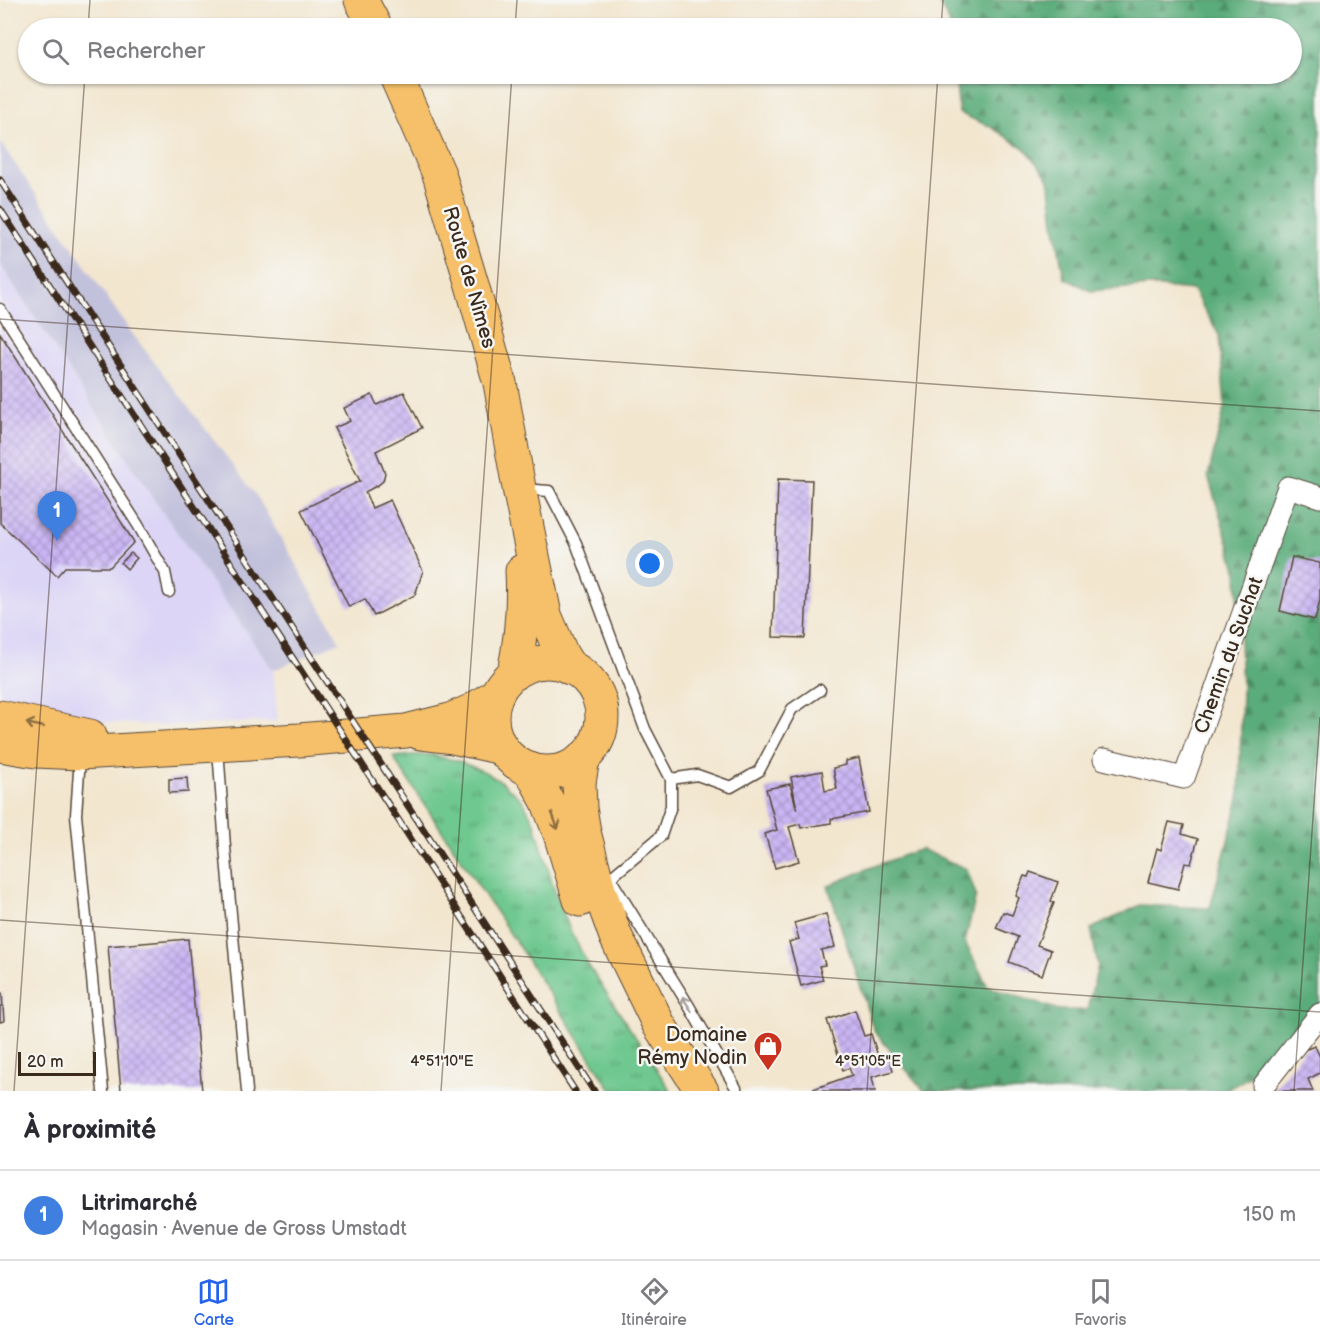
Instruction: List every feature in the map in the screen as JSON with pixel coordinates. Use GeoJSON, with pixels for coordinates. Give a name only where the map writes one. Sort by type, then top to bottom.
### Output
{"type":"FeatureCollection","features":[{"type":"Feature","properties":{"kind":"main road"},"geometry":{"type":"LineString","coordinates":[[361,0],[371,18]]}},
{"type":"Feature","properties":{"kind":"main road","name":"Route de Nîmes"},"geometry":{"type":"LineString","coordinates":[[399,84],[439,174],[500,383],[545,615],[562,656],[570,668]]}},
{"type":"Feature","properties":{"kind":"main road","name":"Route de Nîmes"},"geometry":{"type":"LineString","coordinates":[[506,684],[519,651],[522,618],[523,583],[519,488]]}},
{"type":"Feature","properties":{"kind":"main road"},"geometry":{"type":"LineString","coordinates":[[0,745],[36,751],[81,744],[207,745],[406,731],[450,720],[473,710],[506,684],[532,664],[541,663],[561,664],[570,668],[586,679],[597,696],[601,714],[599,734],[583,758],[563,769],[541,772],[514,761],[502,748],[493,728],[493,705],[506,684]]}},
{"type":"Feature","properties":{"kind":"main road"},"geometry":{"type":"LineString","coordinates":[[0,717],[81,744]]}},
{"type":"Feature","properties":{"kind":"main road"},"geometry":{"type":"LineString","coordinates":[[406,731],[452,737],[502,748]]}},
{"type":"Feature","properties":{"kind":"main road"},"geometry":{"type":"LineString","coordinates":[[583,758],[579,783],[584,832],[605,884],[616,937],[659,1025],[702,1091]]}},
{"type":"Feature","properties":{"kind":"main road"},"geometry":{"type":"LineString","coordinates":[[530,769],[547,800],[560,834],[578,896],[601,946],[628,989],[659,1025]]}},
{"type":"Feature","properties":{"kind":"street","name":"Chemin du Suchat"},"geometry":{"type":"LineString","coordinates":[[1104,759],[1184,778],[1288,487],[1320,497]]}},
{"type":"Feature","properties":{"kind":"street"},"geometry":{"type":"LineString","coordinates":[[1263,1086],[1320,1014]]}},
{"type":"Feature","properties":{"kind":"lane"},"geometry":{"type":"LineString","coordinates":[[0,309],[138,525],[165,572],[169,592]]}},
{"type":"Feature","properties":{"kind":"lane"},"geometry":{"type":"LineString","coordinates":[[519,488],[549,491],[576,543],[645,729],[671,778],[671,806],[661,836],[605,884],[689,1006],[736,1091]]}},
{"type":"Feature","properties":{"kind":"lane"},"geometry":{"type":"LineString","coordinates":[[671,778],[697,775],[731,787],[759,771],[792,709],[820,690]]}},
{"type":"Feature","properties":{"kind":"lane"},"geometry":{"type":"LineString","coordinates":[[81,744],[76,815],[103,1091]]}},
{"type":"Feature","properties":{"kind":"lane"},"geometry":{"type":"LineString","coordinates":[[207,745],[225,847],[247,1091]]}},
{"type":"Feature","properties":{"kind":"shaded area"},"geometry":{"type":"Polygon","coordinates":[[[0,142],[131,332],[258,498],[340,642],[273,670],[148,491],[0,264],[0,142]]]}},
{"type":"Feature","properties":{"kind":"shaded area"},"geometry":{"type":"Polygon","coordinates":[[[0,264],[148,491],[273,670],[278,721],[167,726],[76,721],[16,705],[0,694],[0,264]]]}},
{"type":"Feature","properties":{"kind":"green space"},"geometry":{"type":"Polygon","coordinates":[[[938,0],[1320,0],[1320,1014],[1292,1051],[1225,1091],[924,1091],[874,1031],[828,886],[921,849],[967,869],[976,895],[965,942],[988,987],[1059,1010],[1087,1010],[1098,966],[1091,929],[1140,905],[1210,908],[1239,799],[1242,688],[1237,572],[1208,476],[1225,406],[1219,335],[1193,290],[1150,286],[1091,291],[1064,278],[1049,179],[1024,148],[991,127],[959,113],[956,84],[1302,84],[1302,18],[947,18],[938,0]]]}},
{"type":"Feature","properties":{"kind":"green space"},"geometry":{"type":"Polygon","coordinates":[[[431,755],[458,761],[485,772],[503,783],[523,801],[535,824],[555,892],[571,932],[590,968],[671,1091],[612,1091],[393,757],[431,755]]]}},
{"type":"Feature","properties":{"kind":"building"},"geometry":{"type":"Polygon","coordinates":[[[0,333],[134,542],[110,567],[65,567],[57,576],[0,523],[0,333]]]}},
{"type":"Feature","properties":{"kind":"building"},"geometry":{"type":"Polygon","coordinates":[[[404,392],[422,428],[376,451],[385,473],[383,481],[365,492],[372,508],[390,500],[423,571],[415,595],[374,616],[365,599],[349,607],[301,510],[360,481],[334,428],[350,421],[344,408],[372,395],[377,405],[404,392]]]}},
{"type":"Feature","properties":{"kind":"building"},"geometry":{"type":"Polygon","coordinates":[[[778,479],[812,480],[805,638],[773,637],[778,479]]]}},
{"type":"Feature","properties":{"kind":"building"},"geometry":{"type":"Polygon","coordinates":[[[131,553],[137,558],[127,569],[121,563],[131,553]]]}},
{"type":"Feature","properties":{"kind":"building"},"geometry":{"type":"Polygon","coordinates":[[[1292,557],[1320,563],[1320,600],[1315,620],[1280,611],[1292,557]]]}},
{"type":"Feature","properties":{"kind":"building"},"geometry":{"type":"Polygon","coordinates":[[[859,758],[869,812],[831,819],[831,823],[801,828],[800,824],[789,827],[799,861],[775,868],[765,834],[777,830],[766,789],[790,784],[797,810],[791,777],[822,771],[825,791],[837,789],[833,768],[846,765],[846,761],[859,758]]]}},
{"type":"Feature","properties":{"kind":"building"},"geometry":{"type":"Polygon","coordinates":[[[187,778],[188,792],[169,793],[169,779],[187,778]]]}},
{"type":"Feature","properties":{"kind":"building"},"geometry":{"type":"Polygon","coordinates":[[[1169,822],[1184,825],[1182,834],[1198,839],[1191,864],[1185,863],[1178,889],[1148,882],[1157,848],[1161,850],[1169,822]]]}},
{"type":"Feature","properties":{"kind":"building"},"geometry":{"type":"Polygon","coordinates":[[[1030,872],[1058,882],[1051,901],[1054,903],[1037,945],[1051,950],[1042,975],[1009,962],[1018,937],[996,928],[1003,912],[1012,915],[1024,876],[1028,877],[1030,872]]]}},
{"type":"Feature","properties":{"kind":"building"},"geometry":{"type":"Polygon","coordinates":[[[826,914],[835,947],[821,950],[825,965],[819,966],[823,980],[801,986],[789,942],[799,939],[794,923],[826,914]]]}},
{"type":"Feature","properties":{"kind":"building"},"geometry":{"type":"Polygon","coordinates":[[[188,939],[202,1091],[121,1091],[108,946],[188,939]]]}},
{"type":"Feature","properties":{"kind":"building"},"geometry":{"type":"Polygon","coordinates":[[[0,993],[2,993],[4,1021],[0,1022],[0,993]]]}},
{"type":"Feature","properties":{"kind":"building"},"geometry":{"type":"Polygon","coordinates":[[[855,1010],[864,1036],[871,1034],[878,1056],[889,1053],[893,1071],[872,1077],[875,1091],[808,1091],[852,1075],[849,1068],[843,1070],[827,1020],[855,1010]]]}},
{"type":"Feature","properties":{"kind":"building"},"geometry":{"type":"Polygon","coordinates":[[[1315,1046],[1320,1057],[1320,1073],[1308,1079],[1313,1091],[1272,1091],[1304,1050],[1315,1046]]]}},
{"type":"Feature","properties":{"kind":"railway"},"geometry":{"type":"LineString","coordinates":[[0,180],[594,1091]]}},
{"type":"Feature","properties":{"kind":"railway"},"geometry":{"type":"LineString","coordinates":[[0,209],[575,1091]]}},
{"type":"Feature","properties":{"kind":"place","name":"Litrimarché"},"geometry":{"type":"Point","coordinates":[57,541]}},
{"type":"Feature","properties":{"kind":"place","name":"Domaine Rémy Nodin"},"geometry":{"type":"Point","coordinates":[768,1072]}}]}
